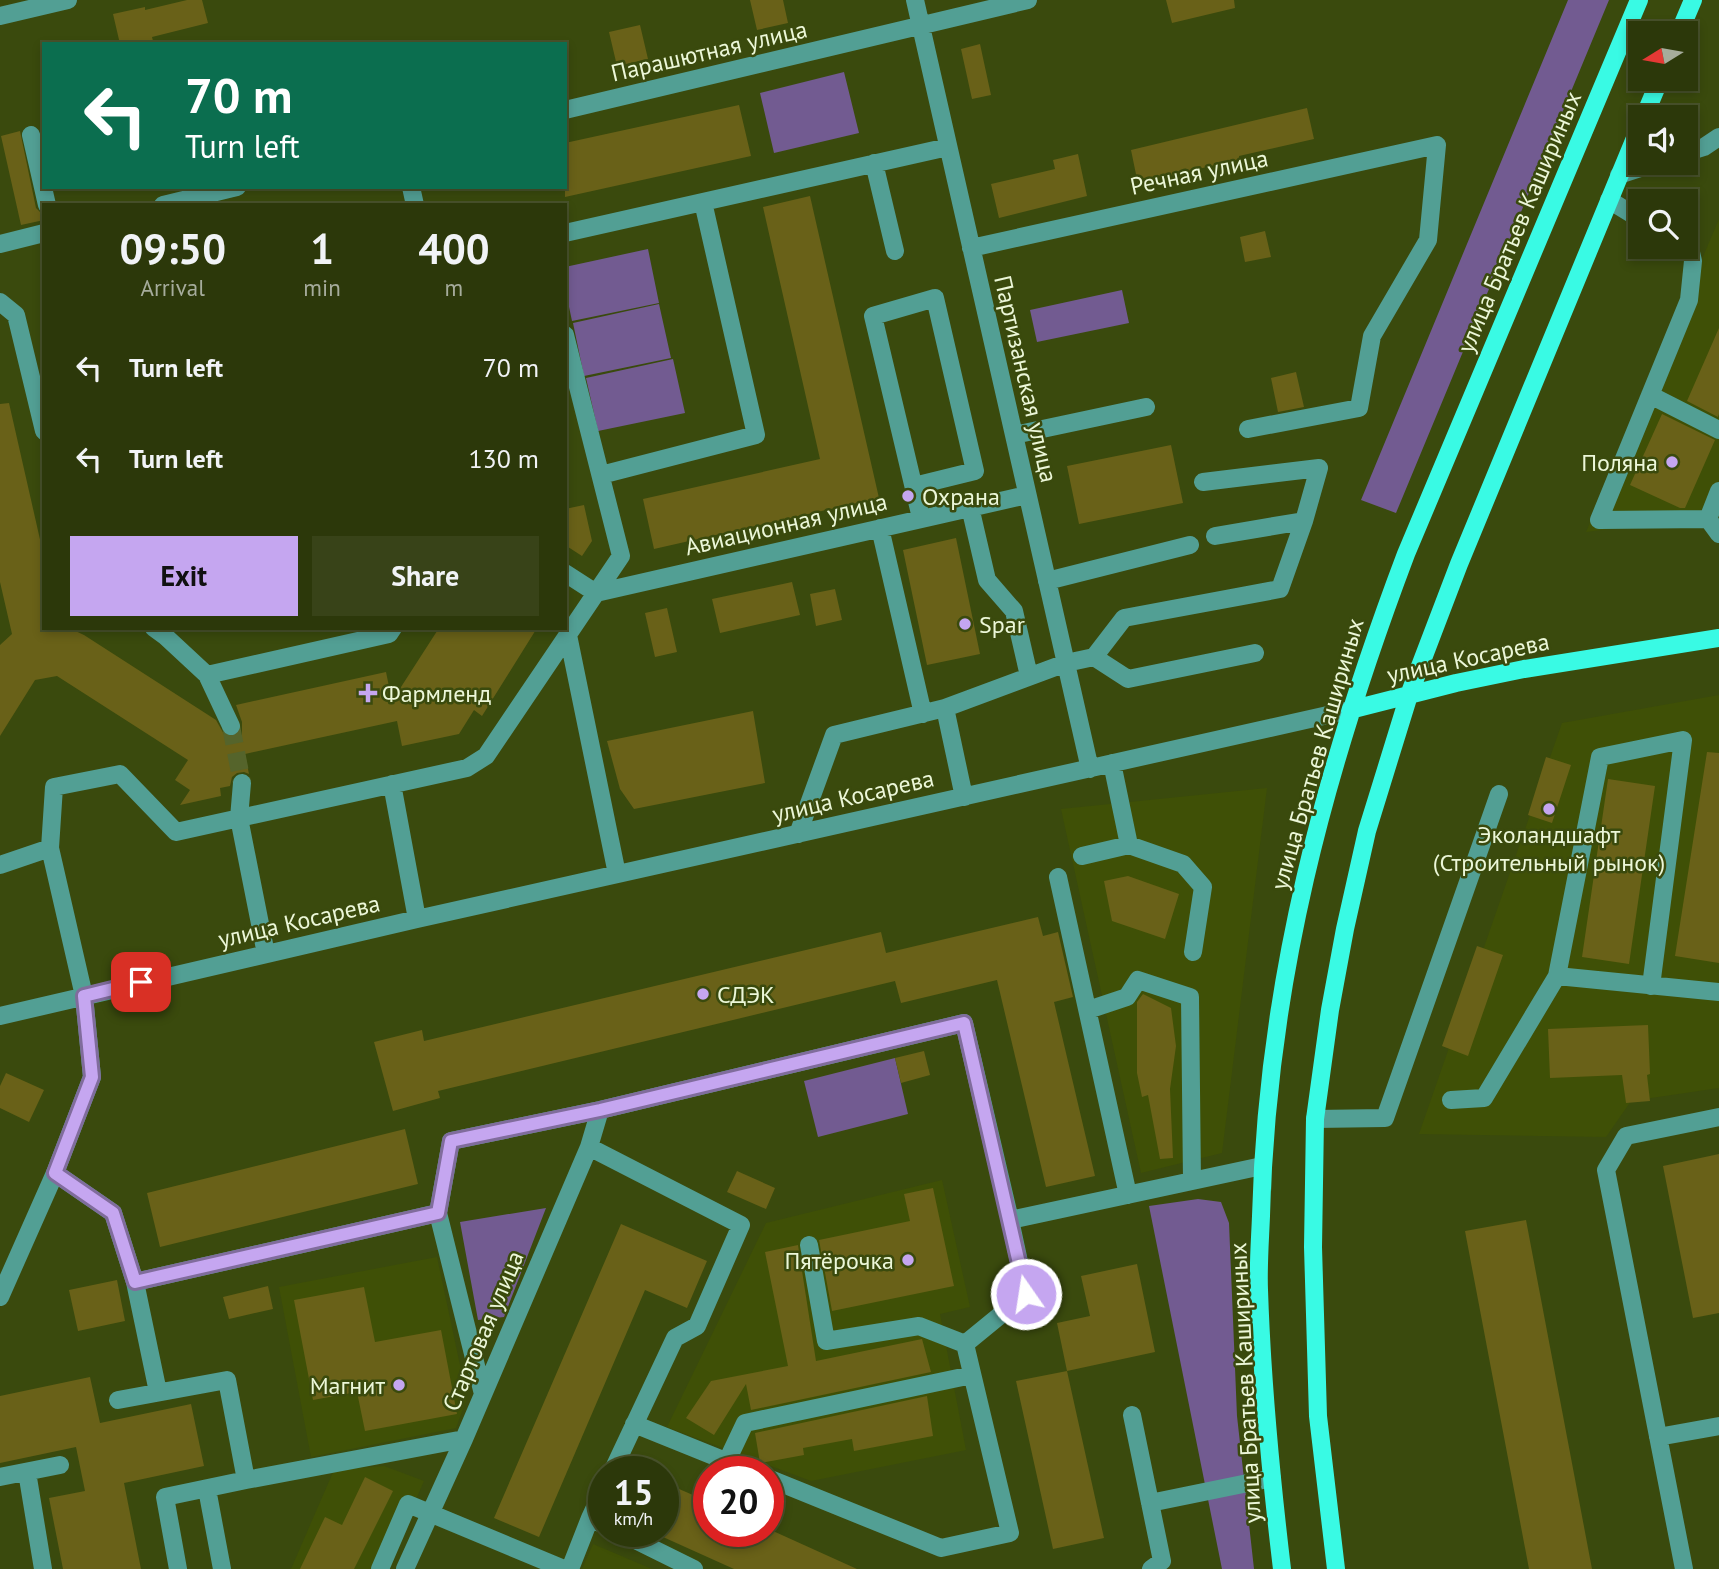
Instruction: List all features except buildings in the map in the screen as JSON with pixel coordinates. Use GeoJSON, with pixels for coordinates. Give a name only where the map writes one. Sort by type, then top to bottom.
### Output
{"type":"FeatureCollection","features":[{"type":"Feature","properties":{"kind":"main road","name":"улица Братьев Кашириных"},"geometry":{"type":"LineString","coordinates":[[1282,1569],[1272,1478],[1259,1288],[1262,1166],[1279,1010],[1295,919],[1318,819],[1350,710],[1406,554],[1639,0]]}},
{"type":"Feature","properties":{"kind":"main road"},"geometry":{"type":"LineString","coordinates":[[1684,21],[1693,0]]}},
{"type":"Feature","properties":{"kind":"main road"},"geometry":{"type":"LineString","coordinates":[[1336,1569],[1318,1416],[1313,1247],[1315,1119],[1330,1010],[1356,877],[1380,784],[1409,695],[1464,551],[1628,154]]}},
{"type":"Feature","properties":{"kind":"main road","name":"улица Косарева"},"geometry":{"type":"LineString","coordinates":[[1350,710],[1524,669],[1719,638]]}},
{"type":"Feature","properties":{"kind":"street"},"geometry":{"type":"LineString","coordinates":[[0,16],[68,0]]}},
{"type":"Feature","properties":{"kind":"street","name":"Партизанская улица"},"geometry":{"type":"LineString","coordinates":[[915,0],[1090,769]]}},
{"type":"Feature","properties":{"kind":"street","name":"Парашютная улица"},"geometry":{"type":"LineString","coordinates":[[567,110],[1028,0]]}},
{"type":"Feature","properties":{"kind":"street"},"geometry":{"type":"LineString","coordinates":[[31,135],[42,183]]}},
{"type":"Feature","properties":{"kind":"street"},"geometry":{"type":"LineString","coordinates":[[1698,148],[1719,137]]}},
{"type":"Feature","properties":{"kind":"street","name":"Речная улица"},"geometry":{"type":"LineString","coordinates":[[971,247],[1437,145],[1428,240],[1372,336],[1359,408],[1248,429]]}},
{"type":"Feature","properties":{"kind":"street"},"geometry":{"type":"LineString","coordinates":[[567,233],[948,147]]}},
{"type":"Feature","properties":{"kind":"street"},"geometry":{"type":"LineString","coordinates":[[874,163],[895,251]]}},
{"type":"Feature","properties":{"kind":"street"},"geometry":{"type":"LineString","coordinates":[[1619,175],[1628,172]]}},
{"type":"Feature","properties":{"kind":"street"},"geometry":{"type":"LineString","coordinates":[[171,203],[229,189]]}},
{"type":"Feature","properties":{"kind":"street"},"geometry":{"type":"LineString","coordinates":[[1609,200],[1628,212]]}},
{"type":"Feature","properties":{"kind":"street"},"geometry":{"type":"LineString","coordinates":[[601,475],[756,435],[703,202]]}},
{"type":"Feature","properties":{"kind":"street"},"geometry":{"type":"LineString","coordinates":[[0,244],[42,234]]}},
{"type":"Feature","properties":{"kind":"street"},"geometry":{"type":"LineString","coordinates":[[1693,259],[1689,300],[1599,520],[1708,519]]}},
{"type":"Feature","properties":{"kind":"street"},"geometry":{"type":"LineString","coordinates":[[914,486],[975,471],[935,298],[873,316],[914,486],[922,518]]}},
{"type":"Feature","properties":{"kind":"street"},"geometry":{"type":"LineString","coordinates":[[0,302],[16,315],[42,417]]}},
{"type":"Feature","properties":{"kind":"street"},"geometry":{"type":"LineString","coordinates":[[0,1297],[55,1173],[92,1077],[84,996],[50,848],[54,787],[120,774],[176,832],[467,768],[486,756],[621,556],[601,475],[570,371],[567,349]]}},
{"type":"Feature","properties":{"kind":"street"},"geometry":{"type":"LineString","coordinates":[[1650,395],[1719,430]]}},
{"type":"Feature","properties":{"kind":"street"},"geometry":{"type":"LineString","coordinates":[[1014,435],[1146,407]]}},
{"type":"Feature","properties":{"kind":"street"},"geometry":{"type":"LineString","coordinates":[[798,834],[834,735],[945,708],[1066,663],[1094,657],[1125,618],[1280,589],[1319,468],[1203,482]]}},
{"type":"Feature","properties":{"kind":"street"},"geometry":{"type":"LineString","coordinates":[[1708,519],[1719,491]]}},
{"type":"Feature","properties":{"kind":"street","name":"Авиационная улица"},"geometry":{"type":"LineString","coordinates":[[596,593],[1027,495]]}},
{"type":"Feature","properties":{"kind":"street"},"geometry":{"type":"LineString","coordinates":[[970,508],[987,580],[1014,611],[1029,676]]}},
{"type":"Feature","properties":{"kind":"street"},"geometry":{"type":"LineString","coordinates":[[1708,519],[1719,534]]}},
{"type":"Feature","properties":{"kind":"street"},"geometry":{"type":"LineString","coordinates":[[1215,536],[1304,521]]}},
{"type":"Feature","properties":{"kind":"street"},"geometry":{"type":"LineString","coordinates":[[880,528],[923,714]]}},
{"type":"Feature","properties":{"kind":"street"},"geometry":{"type":"LineString","coordinates":[[1047,581],[1190,545]]}},
{"type":"Feature","properties":{"kind":"street"},"geometry":{"type":"LineString","coordinates":[[567,574],[596,593]]}},
{"type":"Feature","properties":{"kind":"street"},"geometry":{"type":"LineString","coordinates":[[207,675],[389,634],[392,630]]}},
{"type":"Feature","properties":{"kind":"street"},"geometry":{"type":"LineString","coordinates":[[164,631],[207,675],[231,726]]}},
{"type":"Feature","properties":{"kind":"street"},"geometry":{"type":"LineString","coordinates":[[568,635],[617,874]]}},
{"type":"Feature","properties":{"kind":"street"},"geometry":{"type":"LineString","coordinates":[[1094,657],[1128,679],[1255,653]]}},
{"type":"Feature","properties":{"kind":"street"},"geometry":{"type":"LineString","coordinates":[[945,708],[964,797]]}},
{"type":"Feature","properties":{"kind":"street","name":"улица Косарева"},"geometry":{"type":"LineString","coordinates":[[0,1016],[417,919],[1350,710]]}},
{"type":"Feature","properties":{"kind":"street"},"geometry":{"type":"LineString","coordinates":[[1451,1100],[1484,1098],[1557,976],[1600,757],[1683,740],[1651,985]]}},
{"type":"Feature","properties":{"kind":"street"},"geometry":{"type":"LineString","coordinates":[[1112,764],[1129,845]]}},
{"type":"Feature","properties":{"kind":"street"},"geometry":{"type":"LineString","coordinates":[[242,783],[239,818],[266,954]]}},
{"type":"Feature","properties":{"kind":"street"},"geometry":{"type":"LineString","coordinates":[[392,784],[417,919]]}},
{"type":"Feature","properties":{"kind":"street"},"geometry":{"type":"LineString","coordinates":[[1315,1119],[1385,1118],[1499,794]]}},
{"type":"Feature","properties":{"kind":"street"},"geometry":{"type":"LineString","coordinates":[[1082,856],[1129,845],[1183,864],[1203,887],[1193,952]]}},
{"type":"Feature","properties":{"kind":"street"},"geometry":{"type":"LineString","coordinates":[[0,865],[50,848]]}},
{"type":"Feature","properties":{"kind":"street"},"geometry":{"type":"LineString","coordinates":[[1058,877],[1128,1195]]}},
{"type":"Feature","properties":{"kind":"street"},"geometry":{"type":"LineString","coordinates":[[1557,976],[1719,992]]}},
{"type":"Feature","properties":{"kind":"street"},"geometry":{"type":"LineString","coordinates":[[1088,1010],[1127,997],[1138,981],[1190,997],[1192,1181]]}},
{"type":"Feature","properties":{"kind":"street"},"geometry":{"type":"LineString","coordinates":[[483,1394],[438,1213],[451,1141],[600,1110],[964,1023],[1026,1294],[965,1344]]}},
{"type":"Feature","properties":{"kind":"street","name":"Стартовая улица"},"geometry":{"type":"LineString","coordinates":[[405,1569],[429,1511],[464,1439],[589,1147],[600,1110]]}},
{"type":"Feature","properties":{"kind":"street"},"geometry":{"type":"LineString","coordinates":[[1684,1569],[1606,1170],[1626,1136],[1719,1117]]}},
{"type":"Feature","properties":{"kind":"street"},"geometry":{"type":"LineString","coordinates":[[589,1147],[741,1225],[698,1326],[675,1338],[619,1456]]}},
{"type":"Feature","properties":{"kind":"street"},"geometry":{"type":"LineString","coordinates":[[1010,1220],[1262,1166]]}},
{"type":"Feature","properties":{"kind":"street"},"geometry":{"type":"LineString","coordinates":[[55,1173],[113,1213],[135,1282],[158,1392]]}},
{"type":"Feature","properties":{"kind":"street"},"geometry":{"type":"LineString","coordinates":[[135,1282],[438,1213]]}},
{"type":"Feature","properties":{"kind":"street"},"geometry":{"type":"LineString","coordinates":[[808,1245],[826,1341],[919,1326],[965,1344]]}},
{"type":"Feature","properties":{"kind":"street"},"geometry":{"type":"LineString","coordinates":[[784,1484],[941,1548],[1010,1533],[965,1344]]}},
{"type":"Feature","properties":{"kind":"street"},"geometry":{"type":"LineString","coordinates":[[729,1456],[744,1423],[972,1375]]}},
{"type":"Feature","properties":{"kind":"street"},"geometry":{"type":"LineString","coordinates":[[118,1400],[227,1380],[246,1480]]}},
{"type":"Feature","properties":{"kind":"street"},"geometry":{"type":"LineString","coordinates":[[1132,1415],[1162,1561],[1151,1569]]}},
{"type":"Feature","properties":{"kind":"street"},"geometry":{"type":"LineString","coordinates":[[634,1424],[714,1456]]}},
{"type":"Feature","properties":{"kind":"street"},"geometry":{"type":"LineString","coordinates":[[1658,1437],[1719,1426]]}},
{"type":"Feature","properties":{"kind":"street"},"geometry":{"type":"LineString","coordinates":[[178,1569],[166,1497],[464,1439]]}},
{"type":"Feature","properties":{"kind":"street"},"geometry":{"type":"LineString","coordinates":[[0,1477],[60,1465]]}},
{"type":"Feature","properties":{"kind":"street"},"geometry":{"type":"LineString","coordinates":[[27,1472],[43,1569]]}},
{"type":"Feature","properties":{"kind":"street"},"geometry":{"type":"LineString","coordinates":[[1150,1503],[1272,1478]]}},
{"type":"Feature","properties":{"kind":"street"},"geometry":{"type":"LineString","coordinates":[[207,1489],[222,1569]]}},
{"type":"Feature","properties":{"kind":"street"},"geometry":{"type":"LineString","coordinates":[[380,1569],[408,1504],[564,1569]]}},
{"type":"Feature","properties":{"kind":"street"},"geometry":{"type":"LineString","coordinates":[[570,1569],[588,1537]]}},
{"type":"Feature","properties":{"kind":"street"},"geometry":{"type":"LineString","coordinates":[[649,1547],[690,1568]]}},
{"type":"Feature","properties":{"kind":"shaded area"},"geometry":{"type":"Polygon","coordinates":[[[1568,0],[1609,0],[1396,513],[1361,500],[1568,0]]]}},
{"type":"Feature","properties":{"kind":"shaded area"},"geometry":{"type":"Polygon","coordinates":[[[844,72],[859,133],[774,153],[760,93],[844,72]]]}},
{"type":"Feature","properties":{"kind":"shaded area"},"geometry":{"type":"Polygon","coordinates":[[[1719,219],[1719,515],[1586,532],[1719,219]]]}},
{"type":"Feature","properties":{"kind":"shaded area"},"geometry":{"type":"Polygon","coordinates":[[[648,249],[659,303],[572,321],[567,297],[567,267],[648,249]]]}},
{"type":"Feature","properties":{"kind":"shaded area"},"geometry":{"type":"Polygon","coordinates":[[[1122,290],[1129,323],[1037,342],[1030,310],[1122,290]]]}},
{"type":"Feature","properties":{"kind":"shaded area"},"geometry":{"type":"Polygon","coordinates":[[[659,304],[671,358],[584,376],[573,323],[659,304]]]}},
{"type":"Feature","properties":{"kind":"shaded area"},"geometry":{"type":"Polygon","coordinates":[[[673,359],[685,413],[598,431],[586,378],[673,359]]]}},
{"type":"Feature","properties":{"kind":"shaded area"},"geometry":{"type":"Polygon","coordinates":[[[1719,695],[1719,1088],[1631,1101],[1606,1137],[1419,1134],[1562,723],[1719,695]]]}},
{"type":"Feature","properties":{"kind":"shaded area"},"geometry":{"type":"Polygon","coordinates":[[[1267,788],[1222,1153],[1141,1173],[1061,809],[1267,788]]]}},
{"type":"Feature","properties":{"kind":"shaded area"},"geometry":{"type":"Polygon","coordinates":[[[895,1058],[908,1114],[818,1137],[804,1081],[895,1058]]]}},
{"type":"Feature","properties":{"kind":"shaded area"},"geometry":{"type":"Polygon","coordinates":[[[942,1180],[970,1307],[940,1314],[966,1450],[811,1481],[784,1471],[784,1456],[744,1456],[667,1427],[766,1223],[942,1180]]]}},
{"type":"Feature","properties":{"kind":"shaded area"},"geometry":{"type":"Polygon","coordinates":[[[1198,1199],[1221,1202],[1229,1223],[1237,1416],[1254,1569],[1222,1569],[1149,1206],[1198,1199]]]}},
{"type":"Feature","properties":{"kind":"shaded area"},"geometry":{"type":"Polygon","coordinates":[[[546,1208],[504,1317],[478,1320],[460,1222],[546,1208]]]}},
{"type":"Feature","properties":{"kind":"shaded area"},"geometry":{"type":"Polygon","coordinates":[[[437,1257],[467,1398],[456,1428],[311,1457],[279,1287],[437,1257]]]}},
{"type":"Feature","properties":{"kind":"shaded area"},"geometry":{"type":"Polygon","coordinates":[[[384,1466],[424,1481],[386,1569],[291,1569],[334,1470],[384,1466]]]}},
{"type":"Feature","properties":{"kind":"shaded area"},"geometry":{"type":"Polygon","coordinates":[[[592,1547],[600,1547],[652,1569],[582,1569],[592,1547]]]}},
{"type":"Feature","properties":{"kind":"tunnel"},"geometry":{"type":"LineString","coordinates":[[231,726],[242,783]]}},
{"type":"Feature","properties":{"kind":"place","name":"Поляна"},"geometry":{"type":"Point","coordinates":[1672,462]}},
{"type":"Feature","properties":{"kind":"place","name":"Охрана"},"geometry":{"type":"Point","coordinates":[908,496]}},
{"type":"Feature","properties":{"kind":"place","name":"Spar"},"geometry":{"type":"Point","coordinates":[965,624]}},
{"type":"Feature","properties":{"kind":"place","name":"Фармленд"},"geometry":{"type":"Point","coordinates":[368,693]}},
{"type":"Feature","properties":{"kind":"place","name":"Эколандшафт (Строительный рынок)"},"geometry":{"type":"Point","coordinates":[1549,809]}},
{"type":"Feature","properties":{"kind":"place","name":"СДЭК"},"geometry":{"type":"Point","coordinates":[703,994]}},
{"type":"Feature","properties":{"kind":"place","name":"Пятёрочка"},"geometry":{"type":"Point","coordinates":[908,1260]}},
{"type":"Feature","properties":{"kind":"place","name":"Магнит"},"geometry":{"type":"Point","coordinates":[399,1385]}},
{"type":"Feature","properties":{"kind":"route"},"geometry":{"type":"LineString","coordinates":[[141,982],[84,996],[92,1077],[55,1173],[113,1213],[135,1282],[438,1213],[451,1141],[600,1110],[964,1023],[1026,1294]]}}]}
